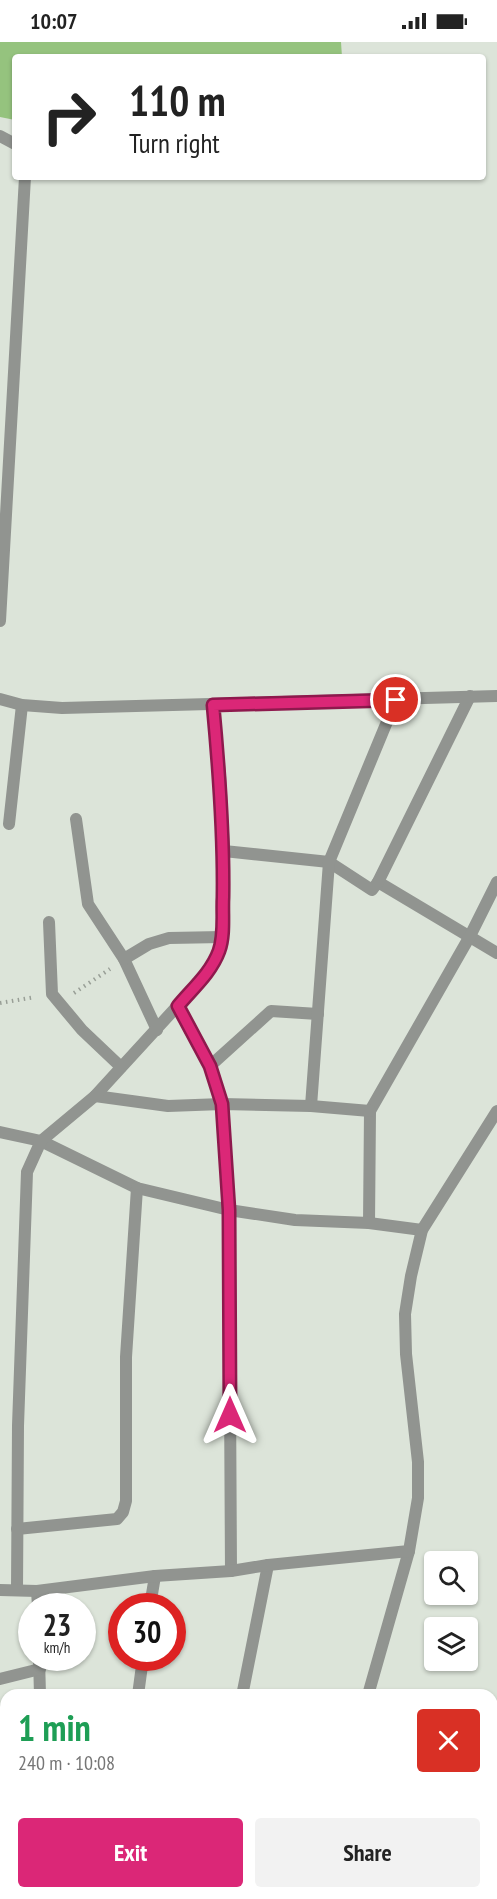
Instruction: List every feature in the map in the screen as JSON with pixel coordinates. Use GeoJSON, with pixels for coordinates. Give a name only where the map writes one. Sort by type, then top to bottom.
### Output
{"type":"FeatureCollection","features":[{"type":"Feature","properties":{"kind":"street"},"geometry":{"type":"LineString","coordinates":[[0,621],[25,180]]}},
{"type":"Feature","properties":{"kind":"street"},"geometry":{"type":"LineString","coordinates":[[224,851],[329,862],[372,890],[470,696]]}},
{"type":"Feature","properties":{"kind":"street"},"geometry":{"type":"LineString","coordinates":[[0,699],[22,705],[62,708],[497,696]]}},
{"type":"Feature","properties":{"kind":"street"},"geometry":{"type":"LineString","coordinates":[[311,1106],[329,862],[396,700]]}},
{"type":"Feature","properties":{"kind":"street"},"geometry":{"type":"LineString","coordinates":[[9,824],[22,705]]}},
{"type":"Feature","properties":{"kind":"street"},"geometry":{"type":"LineString","coordinates":[[17,1590],[23,1246],[27,1172],[41,1141],[95,1096],[203,978],[216,959],[222,937],[224,851],[213,705]]}},
{"type":"Feature","properties":{"kind":"street"},"geometry":{"type":"LineString","coordinates":[[76,819],[88,904],[124,959],[157,1030]]}},
{"type":"Feature","properties":{"kind":"street"},"geometry":{"type":"LineString","coordinates":[[378,882],[497,953]]}},
{"type":"Feature","properties":{"kind":"street"},"geometry":{"type":"LineString","coordinates":[[369,1223],[370,1111],[470,936],[497,882]]}},
{"type":"Feature","properties":{"kind":"street"},"geometry":{"type":"LineString","coordinates":[[50,922],[56,997],[82,1030],[121,1067]]}},
{"type":"Feature","properties":{"kind":"street"},"geometry":{"type":"LineString","coordinates":[[124,959],[149,944],[169,938],[222,937]]}},
{"type":"Feature","properties":{"kind":"street"},"geometry":{"type":"LineString","coordinates":[[178,1006],[210,1066],[222,1104],[229,1210],[231,1571]]}},
{"type":"Feature","properties":{"kind":"street"},"geometry":{"type":"LineString","coordinates":[[210,1066],[271,1011],[318,1014]]}},
{"type":"Feature","properties":{"kind":"street"},"geometry":{"type":"LineString","coordinates":[[95,1096],[168,1106],[222,1104],[311,1106],[370,1111]]}},
{"type":"Feature","properties":{"kind":"street"},"geometry":{"type":"LineString","coordinates":[[370,1689],[409,1551],[417,1498],[418,1462],[406,1354],[405,1314],[411,1276],[422,1230],[497,1111]]}},
{"type":"Feature","properties":{"kind":"street"},"geometry":{"type":"LineString","coordinates":[[0,1132],[41,1141],[137,1188],[229,1210],[295,1220],[369,1223],[422,1230]]}},
{"type":"Feature","properties":{"kind":"street"},"geometry":{"type":"LineString","coordinates":[[17,1529],[117,1519],[123,1512],[126,1501],[126,1357],[137,1188]]}},
{"type":"Feature","properties":{"kind":"street"},"geometry":{"type":"LineString","coordinates":[[0,1590],[37,1590],[409,1551]]}},
{"type":"Feature","properties":{"kind":"street"},"geometry":{"type":"LineString","coordinates":[[243,1689],[268,1565]]}},
{"type":"Feature","properties":{"kind":"street"},"geometry":{"type":"LineString","coordinates":[[152,1593],[154,1576]]}},
{"type":"Feature","properties":{"kind":"street"},"geometry":{"type":"LineString","coordinates":[[0,1679],[20,1671]]}},
{"type":"Feature","properties":{"kind":"street"},"geometry":{"type":"LineString","coordinates":[[40,1671],[40,1689]]}},
{"type":"Feature","properties":{"kind":"street"},"geometry":{"type":"LineString","coordinates":[[139,1689],[142,1671]]}},
{"type":"Feature","properties":{"kind":"path"},"geometry":{"type":"LineString","coordinates":[[0,1004],[56,997],[124,959]]}},
{"type":"Feature","properties":{"kind":"green space"},"geometry":{"type":"Polygon","coordinates":[[[0,42],[341,42],[342,54],[12,54],[12,119],[0,117],[0,42]]]}},
{"type":"Feature","properties":{"kind":"route"},"geometry":{"type":"LineString","coordinates":[[230,1415],[229,1210],[222,1104],[210,1066],[178,1006],[203,978],[216,959],[222,937],[224,851],[213,705],[396,700]]}}]}
